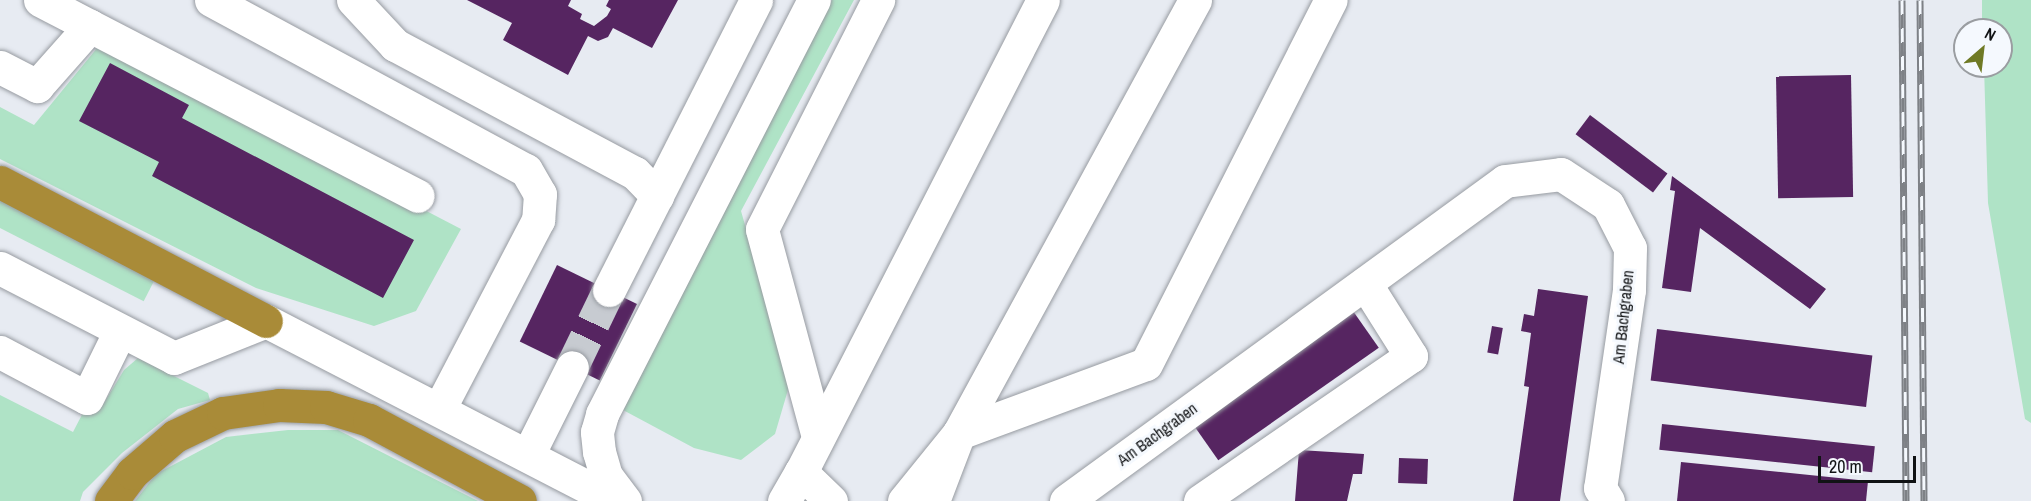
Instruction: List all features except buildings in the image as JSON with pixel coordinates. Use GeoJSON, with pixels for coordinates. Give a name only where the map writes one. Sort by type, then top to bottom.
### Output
{"type":"FeatureCollection","features":[{"type":"Feature","properties":{"kind":"highway"},"geometry":{"type":"LineString","coordinates":[[0,182],[266,321]]}},
{"type":"Feature","properties":{"kind":"highway"},"geometry":{"type":"LineString","coordinates":[[111,501],[132,473],[175,436],[223,413],[279,405],[326,407],[369,420],[520,501]]}},
{"type":"Feature","properties":{"kind":"street"},"geometry":{"type":"LineString","coordinates":[[40,0],[418,196]]}},
{"type":"Feature","properties":{"kind":"street"},"geometry":{"type":"LineString","coordinates":[[211,0],[526,170],[540,194],[538,220],[439,409]]}},
{"type":"Feature","properties":{"kind":"street"},"geometry":{"type":"LineString","coordinates":[[353,0],[395,45],[635,173],[657,196]]}},
{"type":"Feature","properties":{"kind":"street"},"geometry":{"type":"LineString","coordinates":[[609,291],[756,0]]}},
{"type":"Feature","properties":{"kind":"street"},"geometry":{"type":"LineString","coordinates":[[625,501],[606,476],[599,452],[597,432],[602,414],[814,0]]}},
{"type":"Feature","properties":{"kind":"street"},"geometry":{"type":"LineString","coordinates":[[818,437],[762,229],[878,0]]}},
{"type":"Feature","properties":{"kind":"street"},"geometry":{"type":"LineString","coordinates":[[784,501],[1043,0]]}},
{"type":"Feature","properties":{"kind":"street"},"geometry":{"type":"LineString","coordinates":[[933,501],[958,433],[1195,0]]}},
{"type":"Feature","properties":{"kind":"street"},"geometry":{"type":"LineString","coordinates":[[904,501],[958,433],[1146,364],[1331,0]]}},
{"type":"Feature","properties":{"kind":"street"},"geometry":{"type":"LineString","coordinates":[[0,68],[37,86],[90,26]]}},
{"type":"Feature","properties":{"kind":"street","name":"Am Bachgraben"},"geometry":{"type":"LineString","coordinates":[[1066,501],[1505,181],[1561,174],[1608,205],[1630,248],[1629,290],[1600,488],[1608,501]]}},
{"type":"Feature","properties":{"kind":"street"},"geometry":{"type":"LineString","coordinates":[[0,268],[174,358],[266,321],[614,501]]}},
{"type":"Feature","properties":{"kind":"street"},"geometry":{"type":"LineString","coordinates":[[1200,501],[1411,356],[1365,283]]}},
{"type":"Feature","properties":{"kind":"street"},"geometry":{"type":"LineString","coordinates":[[0,352],[87,398],[120,331]]}},
{"type":"Feature","properties":{"kind":"street"},"geometry":{"type":"LineString","coordinates":[[528,455],[572,367]]}},
{"type":"Feature","properties":{"kind":"street"},"geometry":{"type":"LineString","coordinates":[[801,471],[831,501]]}},
{"type":"Feature","properties":{"kind":"green space"},"geometry":{"type":"Polygon","coordinates":[[[832,0],[854,0],[741,211],[790,383],[775,434],[741,460],[694,448],[623,410],[832,0]]]}},
{"type":"Feature","properties":{"kind":"green space"},"geometry":{"type":"Polygon","coordinates":[[[1982,0],[2031,0],[2031,423],[2025,419],[1988,203],[1984,78],[2013,78],[2013,18],[1982,18],[1982,0]]]}},
{"type":"Feature","properties":{"kind":"green space"},"geometry":{"type":"Polygon","coordinates":[[[102,42],[461,229],[416,311],[374,326],[256,288],[0,159],[0,107],[34,125],[102,42]]]}},
{"type":"Feature","properties":{"kind":"green space"},"geometry":{"type":"Polygon","coordinates":[[[0,200],[155,279],[144,301],[0,228],[0,200]]]}},
{"type":"Feature","properties":{"kind":"green space"},"geometry":{"type":"Polygon","coordinates":[[[138,358],[208,393],[210,400],[178,409],[122,453],[83,492],[80,501],[0,501],[0,395],[73,432],[87,405],[99,411],[124,370],[138,358]]]}},
{"type":"Feature","properties":{"kind":"green space"},"geometry":{"type":"Polygon","coordinates":[[[288,430],[338,430],[478,501],[135,501],[156,474],[226,437],[288,430]]]}},
{"type":"Feature","properties":{"kind":"tunnel"},"geometry":{"type":"LineString","coordinates":[[572,367],[609,290]]}},
{"type":"Feature","properties":{"kind":"railway"},"geometry":{"type":"LineString","coordinates":[[1902,0],[1906,501]]}},
{"type":"Feature","properties":{"kind":"railway"},"geometry":{"type":"LineString","coordinates":[[1920,0],[1924,501]]}}]}
